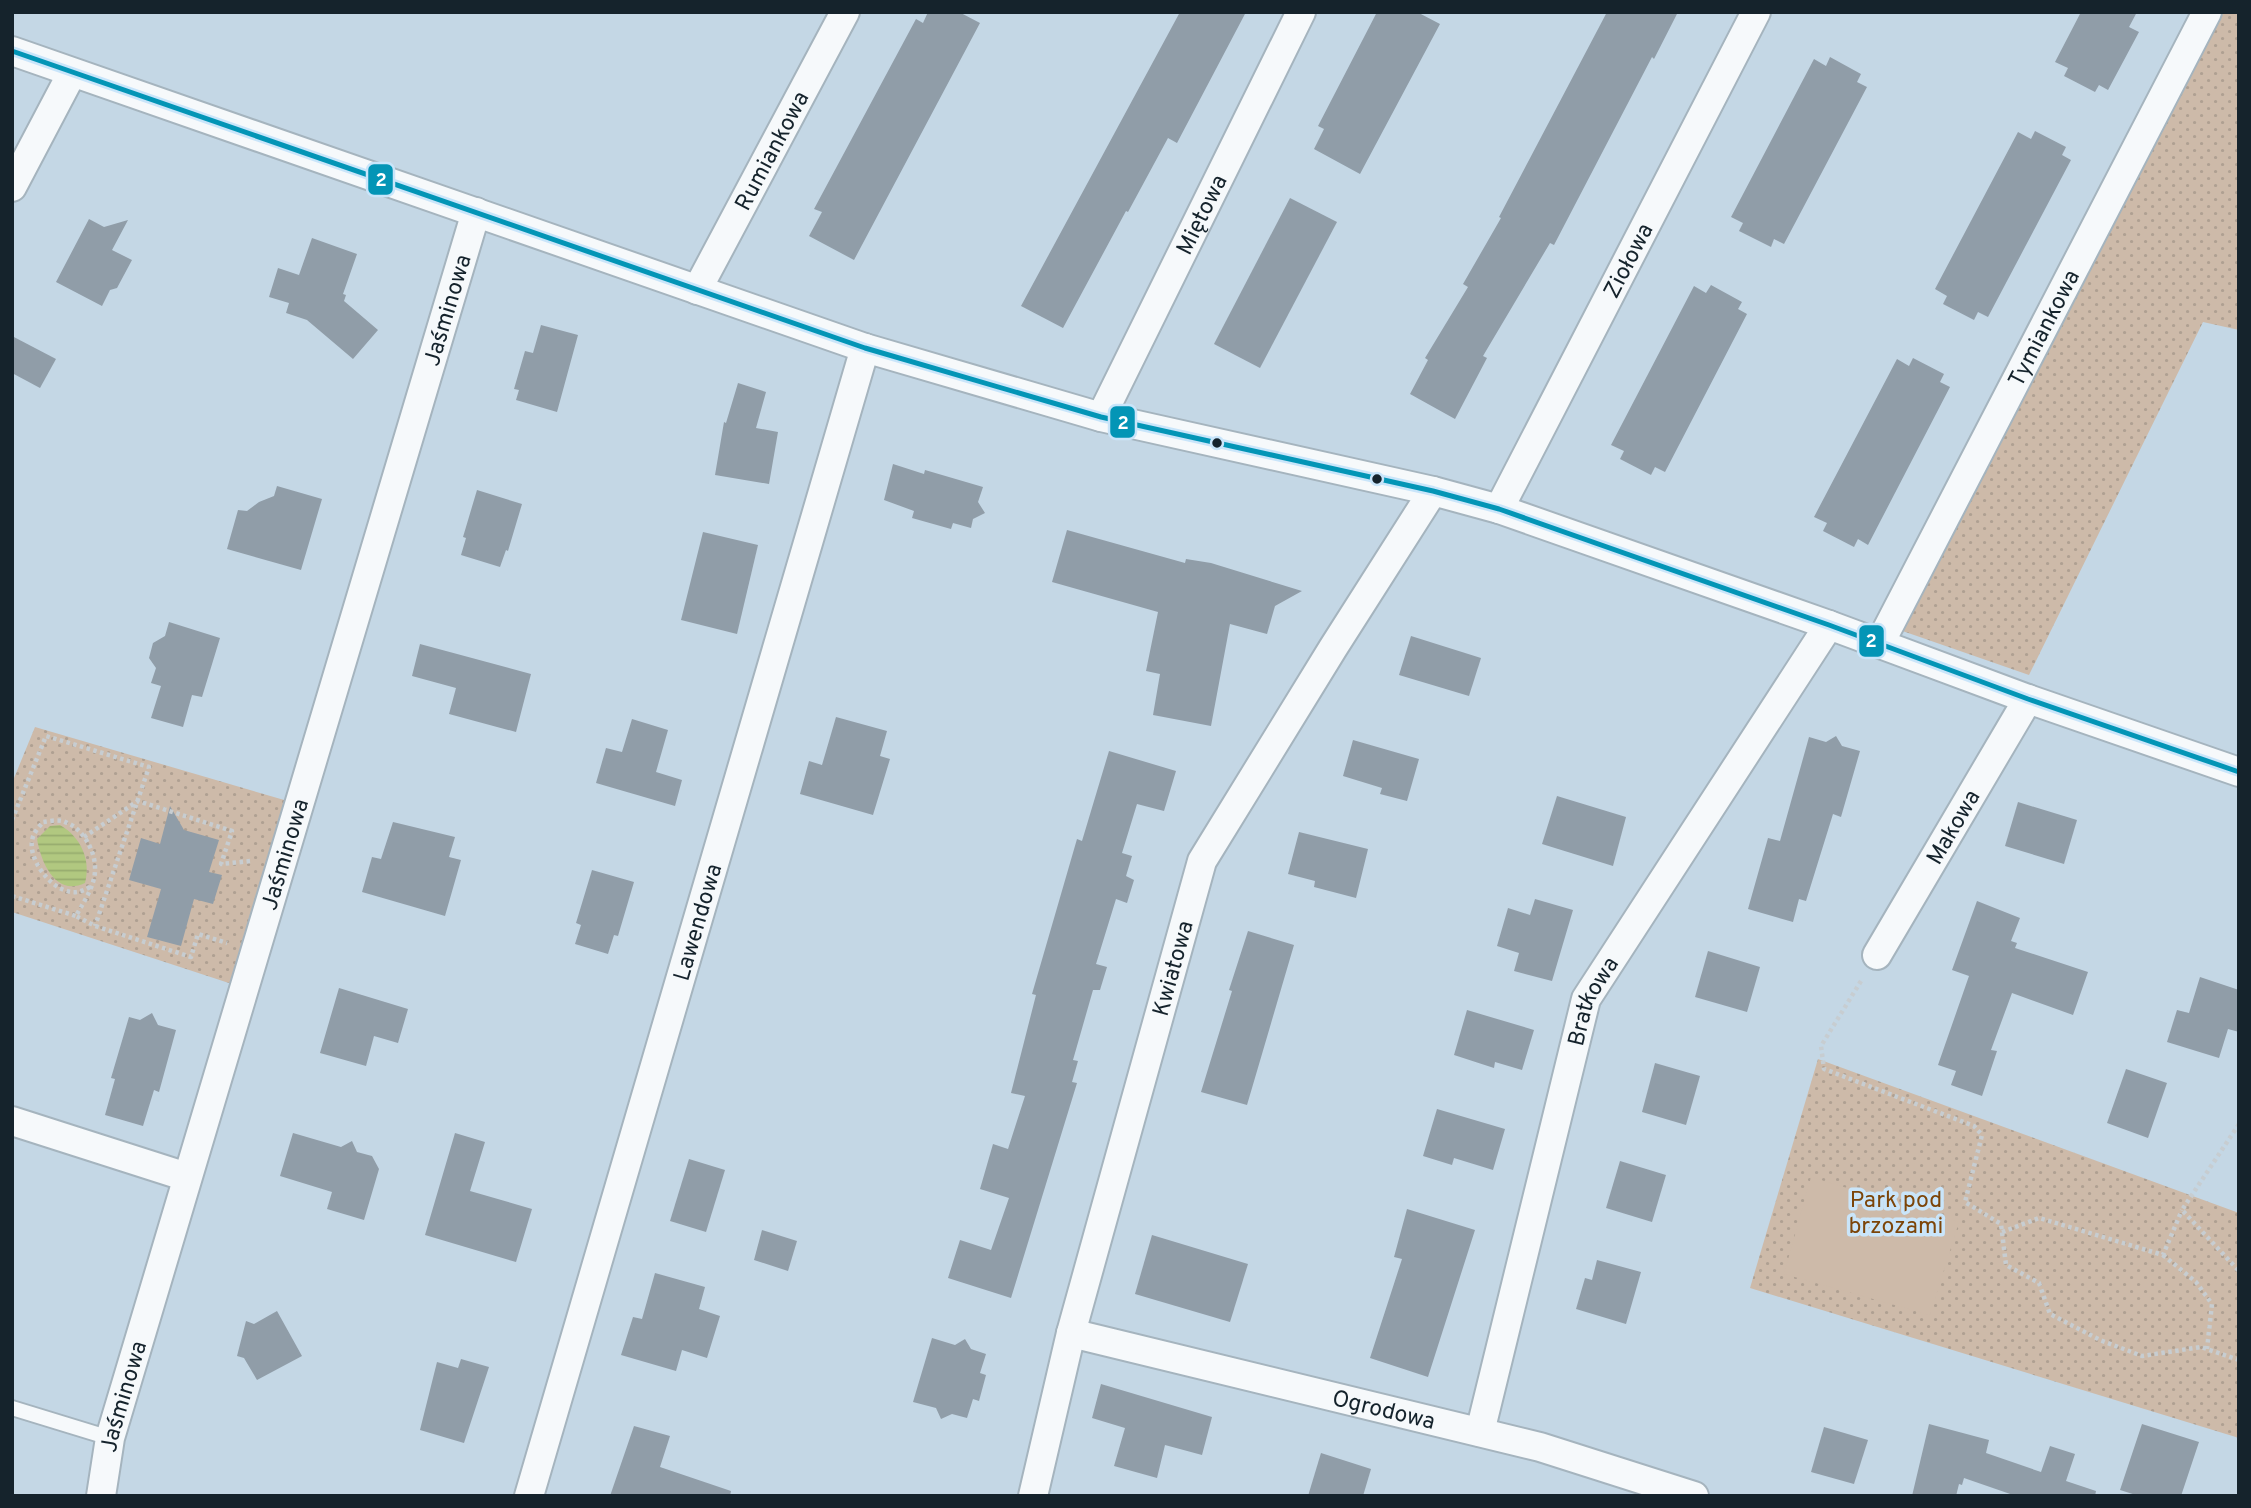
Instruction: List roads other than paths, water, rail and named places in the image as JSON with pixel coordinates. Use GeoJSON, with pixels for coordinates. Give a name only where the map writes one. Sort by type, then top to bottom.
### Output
{"type":"FeatureCollection","features":[{"type":"Feature","properties":{"kind":"street","name":"Rumiankowa"},"geometry":{"type":"LineString","coordinates":[[697,290],[845,12]]}},
{"type":"Feature","properties":{"kind":"street","name":"Miętowa"},"geometry":{"type":"LineString","coordinates":[[1101,416],[1301,12]]}},
{"type":"Feature","properties":{"kind":"street","name":"Ziołowa"},"geometry":{"type":"LineString","coordinates":[[1499,509],[1756,12]]}},
{"type":"Feature","properties":{"kind":"street","name":"Tymiankowa"},"geometry":{"type":"LineString","coordinates":[[1880,643],[2207,12]]}},
{"type":"Feature","properties":{"kind":"street"},"geometry":{"type":"LineString","coordinates":[[12,51],[865,348],[1101,416],[1433,491],[1499,509],[2239,772]]}},
{"type":"Feature","properties":{"kind":"street"},"geometry":{"type":"LineString","coordinates":[[12,187],[72,73]]}},
{"type":"Feature","properties":{"kind":"street","name":"Jaśminowa"},"geometry":{"type":"LineString","coordinates":[[101,1496],[110,1438],[476,212]]}},
{"type":"Feature","properties":{"kind":"street","name":"Lawendowa"},"geometry":{"type":"LineString","coordinates":[[529,1496],[865,348]]}},
{"type":"Feature","properties":{"kind":"street","name":"Kwiatowa"},"geometry":{"type":"LineString","coordinates":[[1033,1496],[1071,1333],[1202,861],[1433,491]]}},
{"type":"Feature","properties":{"kind":"street","name":"Bratkowa"},"geometry":{"type":"LineString","coordinates":[[1480,1432],[1586,999],[1829,625]]}},
{"type":"Feature","properties":{"kind":"street","name":"Makowa"},"geometry":{"type":"LineString","coordinates":[[1877,955],[2028,699]]}},
{"type":"Feature","properties":{"kind":"street"},"geometry":{"type":"LineString","coordinates":[[12,1121],[187,1177]]}},
{"type":"Feature","properties":{"kind":"street","name":"Ogrodowa"},"geometry":{"type":"LineString","coordinates":[[1071,1333],[1540,1447],[1694,1496]]}},
{"type":"Feature","properties":{"kind":"lane"},"geometry":{"type":"LineString","coordinates":[[12,1408],[110,1438]]}},
{"type":"Feature","properties":{"kind":"park label","name":"Park pod brzozami"},"geometry":{"type":"Point","coordinates":[1896,1212]}}]}
